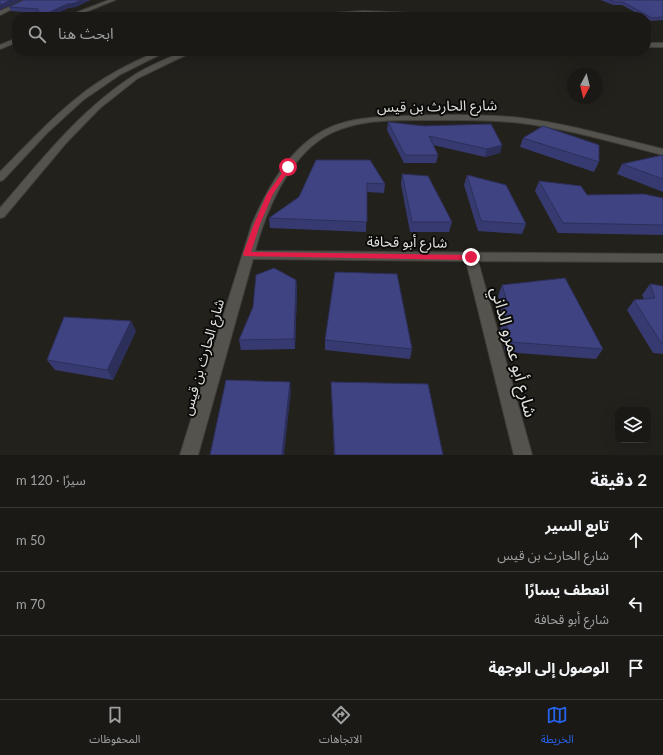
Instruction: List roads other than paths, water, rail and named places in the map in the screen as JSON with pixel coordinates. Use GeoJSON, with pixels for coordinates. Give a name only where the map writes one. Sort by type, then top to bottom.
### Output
{"type":"FeatureCollection","features":[{"type":"Feature","properties":{"kind":"street"},"geometry":{"type":"LineString","coordinates":[[0,13],[28,0]]}},
{"type":"Feature","properties":{"kind":"street"},"geometry":{"type":"LineString","coordinates":[[81,12],[113,0]]}},
{"type":"Feature","properties":{"kind":"street"},"geometry":{"type":"LineString","coordinates":[[0,47],[12,42]]}},
{"type":"Feature","properties":{"kind":"street"},"geometry":{"type":"LineString","coordinates":[[651,44],[663,45]]}},
{"type":"Feature","properties":{"kind":"street"},"geometry":{"type":"LineString","coordinates":[[0,178],[46,130],[92,89],[116,74],[154,56]]}},
{"type":"Feature","properties":{"kind":"street"},"geometry":{"type":"LineString","coordinates":[[0,215],[64,141],[113,95],[147,71],[180,56]]}},
{"type":"Feature","properties":{"kind":"street","name":"شارع الحارث بن قيس"},"geometry":{"type":"LineString","coordinates":[[189,455],[257,224],[270,194],[288,167],[320,136],[330,130],[349,124],[382,120],[408,118],[514,120],[544,124],[663,152]]}},
{"type":"Feature","properties":{"kind":"street","name":"شارع أبو قحافة"},"geometry":{"type":"LineString","coordinates":[[247,254],[663,258]]}},
{"type":"Feature","properties":{"kind":"street","name":"شارع أبو عمرو الداني"},"geometry":{"type":"LineString","coordinates":[[471,257],[523,455]]}}]}
